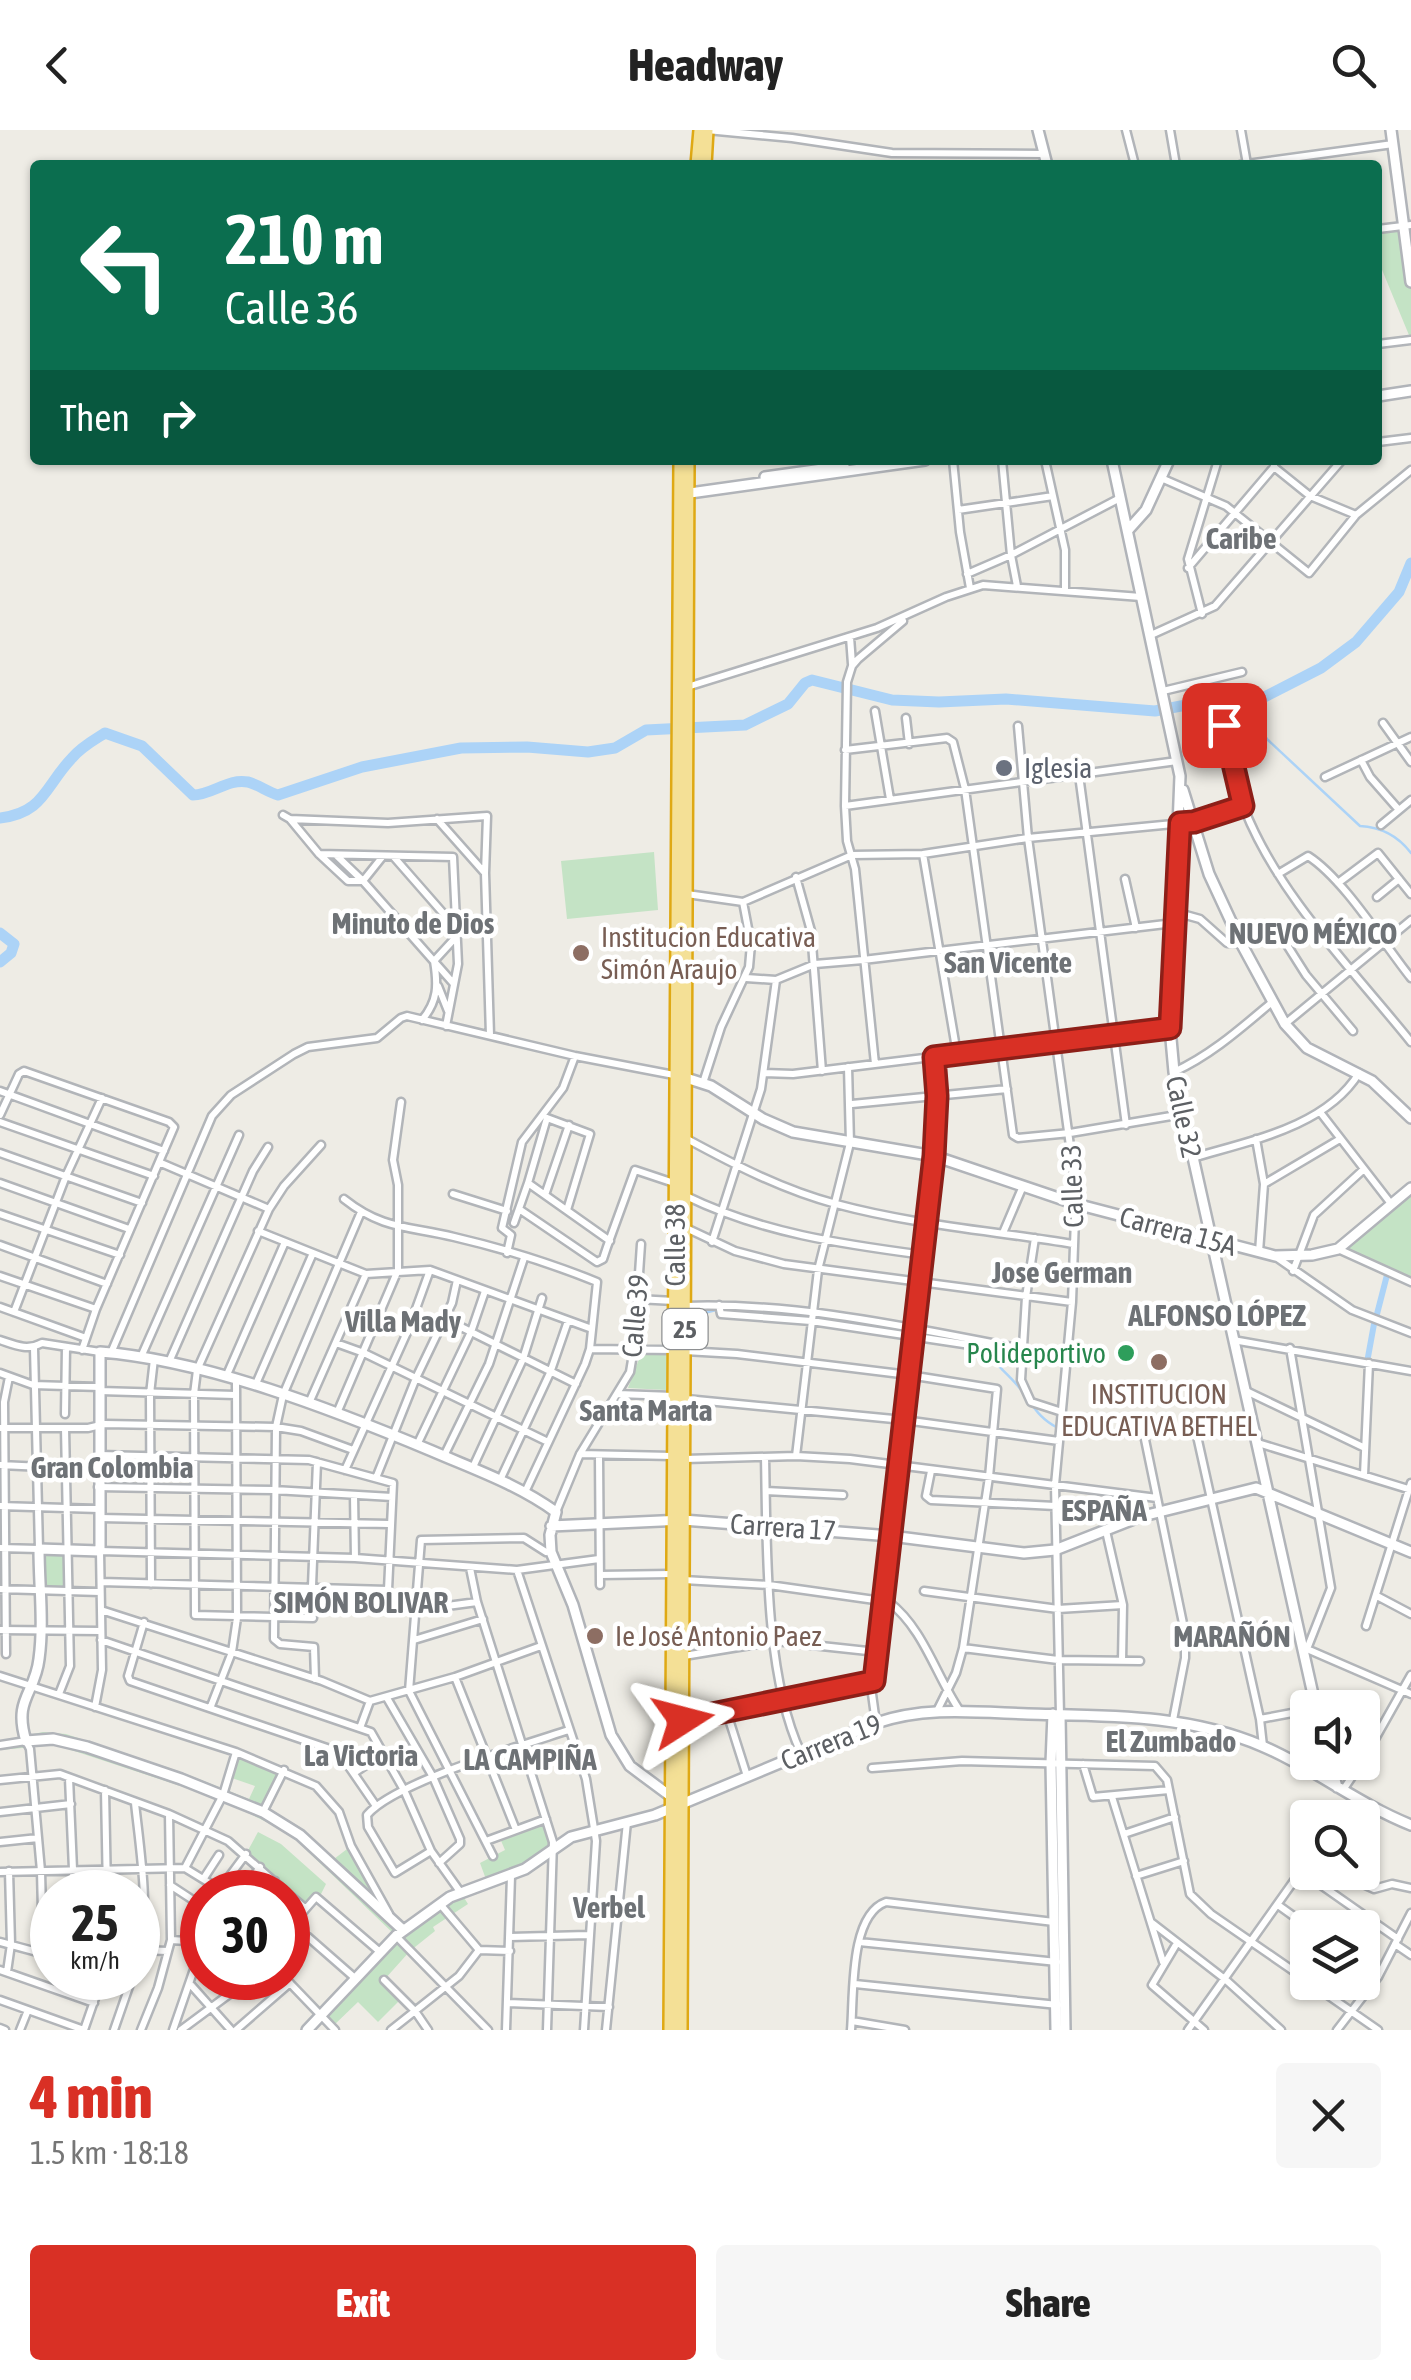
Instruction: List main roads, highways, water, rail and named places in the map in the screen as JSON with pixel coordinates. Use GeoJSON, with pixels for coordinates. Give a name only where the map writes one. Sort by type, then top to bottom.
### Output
{"type":"FeatureCollection","features":[{"type":"Feature","properties":{"kind":"highway"},"geometry":{"type":"LineString","coordinates":[[698,160],[704,130]]}},
{"type":"Feature","properties":{"kind":"highway"},"geometry":{"type":"LineString","coordinates":[[704,130],[705,160]]}},
{"type":"Feature","properties":{"kind":"highway","name":"Calle 38"},"geometry":{"type":"LineString","coordinates":[[681,465],[685,491]]}},
{"type":"Feature","properties":{"kind":"highway","name":"Calle 38"},"geometry":{"type":"LineString","coordinates":[[680,1303],[685,1195],[682,1077],[688,465]]}},
{"type":"Feature","properties":{"kind":"highway","name":"Calle 38"},"geometry":{"type":"LineString","coordinates":[[670,2030],[680,1397],[676,1183],[687,894],[684,739]]}},
{"type":"Feature","properties":{"kind":"highway","name":"Calle 38"},"geometry":{"type":"LineString","coordinates":[[677,1577],[683,1656],[683,1720],[676,1803],[681,2030]]}},
{"type":"Feature","properties":{"kind":"waterway"},"geometry":{"type":"LineString","coordinates":[[0,818],[35,804],[76,754],[105,733],[142,746],[193,795],[241,781],[278,795],[362,767],[461,748],[527,747],[588,752],[615,748],[646,730],[745,725],[788,704],[812,680],[892,700],[1006,699],[1155,711],[1214,705],[1233,713],[1321,668],[1356,642],[1399,592],[1411,563]]}},
{"type":"Feature","properties":{"kind":"waterway"},"geometry":{"type":"LineString","coordinates":[[1242,709],[1268,740],[1360,826],[1388,834],[1411,853]]}},
{"type":"Feature","properties":{"kind":"waterway"},"geometry":{"type":"LineString","coordinates":[[0,933],[14,944],[11,953],[0,962]]}},
{"type":"Feature","properties":{"kind":"waterway"},"geometry":{"type":"LineString","coordinates":[[1377,1314],[1387,1275]]}},
{"type":"Feature","properties":{"kind":"waterway"},"geometry":{"type":"LineString","coordinates":[[689,1317],[716,1310]]}},
{"type":"Feature","properties":{"kind":"waterway"},"geometry":{"type":"LineString","coordinates":[[721,1310],[808,1317]]}},
{"type":"Feature","properties":{"kind":"waterway"},"geometry":{"type":"LineString","coordinates":[[818,1318],[910,1331]]}},
{"type":"Feature","properties":{"kind":"waterway"},"geometry":{"type":"LineString","coordinates":[[1368,1357],[1374,1324]]}},
{"type":"Feature","properties":{"kind":"waterway"},"geometry":{"type":"LineString","coordinates":[[982,1344],[987,1345],[996,1362],[1039,1414],[1058,1428]]}},
{"type":"Feature","properties":{"kind":"place","name":"Iglesia"},"geometry":{"type":"Point","coordinates":[1004,768]}},
{"type":"Feature","properties":{"kind":"place","name":"Institucion Educativa Simón Araujo"},"geometry":{"type":"Point","coordinates":[581,953]}},
{"type":"Feature","properties":{"kind":"place","name":"Polideportivo"},"geometry":{"type":"Point","coordinates":[1126,1353]}},
{"type":"Feature","properties":{"kind":"place","name":"INSTITUCION EDUCATIVA BETHEL"},"geometry":{"type":"Point","coordinates":[1159,1362]}},
{"type":"Feature","properties":{"kind":"place","name":"Ie José Antonio Paez"},"geometry":{"type":"Point","coordinates":[595,1636]}},
{"type":"Feature","properties":{"kind":"district","name":"Caribe"},"geometry":{"type":"Point","coordinates":[1241,539]}},
{"type":"Feature","properties":{"kind":"district","name":"Minuto de Dios"},"geometry":{"type":"Point","coordinates":[413,924]}},
{"type":"Feature","properties":{"kind":"district","name":"NUEVO MÉXICO"},"geometry":{"type":"Point","coordinates":[1313,934]}},
{"type":"Feature","properties":{"kind":"district","name":"San Vicente"},"geometry":{"type":"Point","coordinates":[1008,963]}},
{"type":"Feature","properties":{"kind":"district","name":"Jose German"},"geometry":{"type":"Point","coordinates":[1062,1273]}},
{"type":"Feature","properties":{"kind":"district","name":"ALFONSO LÓPEZ"},"geometry":{"type":"Point","coordinates":[1217,1316]}},
{"type":"Feature","properties":{"kind":"district","name":"Villa Mady"},"geometry":{"type":"Point","coordinates":[403,1322]}},
{"type":"Feature","properties":{"kind":"district","name":"Santa Marta"},"geometry":{"type":"Point","coordinates":[646,1411]}},
{"type":"Feature","properties":{"kind":"district","name":"Gran Colombia"},"geometry":{"type":"Point","coordinates":[112,1468]}},
{"type":"Feature","properties":{"kind":"district","name":"ESPAÑA"},"geometry":{"type":"Point","coordinates":[1104,1511]}},
{"type":"Feature","properties":{"kind":"district","name":"SIMÓN BOLIVAR"},"geometry":{"type":"Point","coordinates":[361,1603]}},
{"type":"Feature","properties":{"kind":"district","name":"MARAÑÓN"},"geometry":{"type":"Point","coordinates":[1232,1637]}},
{"type":"Feature","properties":{"kind":"district","name":"El Zumbado"},"geometry":{"type":"Point","coordinates":[1171,1742]}},
{"type":"Feature","properties":{"kind":"district","name":"La Victoria"},"geometry":{"type":"Point","coordinates":[361,1756]}},
{"type":"Feature","properties":{"kind":"district","name":"LA CAMPIÑA"},"geometry":{"type":"Point","coordinates":[530,1760]}},
{"type":"Feature","properties":{"kind":"district","name":"Verbel"},"geometry":{"type":"Point","coordinates":[609,1908]}}]}
